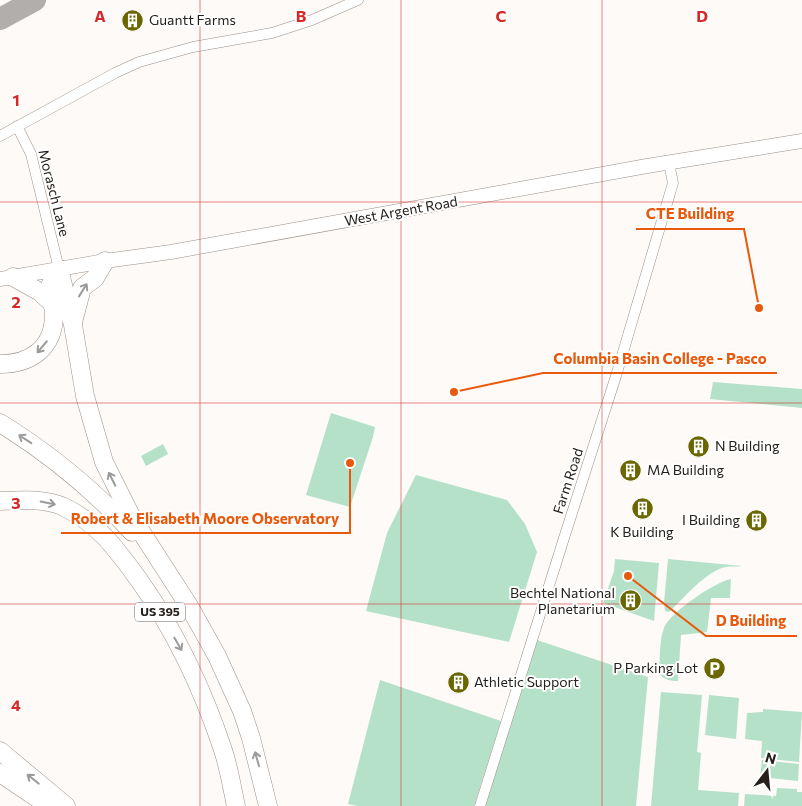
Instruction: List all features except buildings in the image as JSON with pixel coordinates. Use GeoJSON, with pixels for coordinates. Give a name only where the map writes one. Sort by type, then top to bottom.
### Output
{"type":"FeatureCollection","features":[{"type":"Feature","properties":{"kind":"highway"},"geometry":{"type":"LineString","coordinates":[[73,325],[82,288],[95,278],[105,261]]}},
{"type":"Feature","properties":{"kind":"highway"},"geometry":{"type":"LineString","coordinates":[[0,364],[26,360],[34,356],[45,344],[49,337],[54,315],[50,286],[58,269]]}},
{"type":"Feature","properties":{"kind":"highway"},"geometry":{"type":"LineString","coordinates":[[58,269],[73,325],[85,396],[104,462],[131,516],[203,629],[230,683],[251,738],[268,806]]}},
{"type":"Feature","properties":{"kind":"highway"},"geometry":{"type":"LineString","coordinates":[[7,278],[40,292],[52,303]]}},
{"type":"Feature","properties":{"kind":"highway"},"geometry":{"type":"LineString","coordinates":[[0,423],[48,454],[93,491],[134,534],[173,581]]}},
{"type":"Feature","properties":{"kind":"highway","name":"US 395"},"geometry":{"type":"LineString","coordinates":[[0,501],[28,499],[62,506],[92,524],[115,547],[153,600],[182,650],[207,705],[221,744],[236,806]]}},
{"type":"Feature","properties":{"kind":"highway"},"geometry":{"type":"LineString","coordinates":[[0,751],[66,806]]}},
{"type":"Feature","properties":{"kind":"highway"},"geometry":{"type":"LineString","coordinates":[[0,773],[49,806]]}},
{"type":"Feature","properties":{"kind":"main road","name":"West Argent Road"},"geometry":{"type":"LineString","coordinates":[[7,278],[171,252],[802,141]]}},
{"type":"Feature","properties":{"kind":"street"},"geometry":{"type":"LineString","coordinates":[[0,136],[116,72],[139,62],[193,47],[272,33],[312,20],[358,0]]}},
{"type":"Feature","properties":{"kind":"street","name":"Morasch Lane"},"geometry":{"type":"LineString","coordinates":[[17,126],[31,154],[58,269]]}},
{"type":"Feature","properties":{"kind":"street","name":"Farm Road"},"geometry":{"type":"LineString","coordinates":[[480,806],[616,376],[673,183],[669,163]]}},
{"type":"Feature","properties":{"kind":"green space"},"geometry":{"type":"Polygon","coordinates":[[[713,382],[802,389],[802,408],[710,399],[713,382]]]}},
{"type":"Feature","properties":{"kind":"green space"},"geometry":{"type":"Polygon","coordinates":[[[331,413],[375,427],[350,507],[306,495],[331,413]]]}},
{"type":"Feature","properties":{"kind":"green space"},"geometry":{"type":"Polygon","coordinates":[[[163,444],[168,454],[146,466],[141,456],[163,444]]]}},
{"type":"Feature","properties":{"kind":"green space"},"geometry":{"type":"Polygon","coordinates":[[[416,475],[507,500],[525,524],[537,552],[509,642],[366,611],[387,533],[416,475]]]}},
{"type":"Feature","properties":{"kind":"green space"},"geometry":{"type":"Polygon","coordinates":[[[615,559],[659,563],[654,621],[603,603],[614,571],[615,559]]]}},
{"type":"Feature","properties":{"kind":"green space"},"geometry":{"type":"Polygon","coordinates":[[[668,559],[742,566],[726,567],[711,573],[669,612],[665,611],[664,603],[668,559]]]}},
{"type":"Feature","properties":{"kind":"green space"},"geometry":{"type":"Polygon","coordinates":[[[731,579],[730,598],[711,598],[707,632],[681,635],[678,681],[663,678],[659,674],[660,644],[662,633],[668,621],[684,606],[704,592],[731,579]]]}},
{"type":"Feature","properties":{"kind":"green space"},"geometry":{"type":"Polygon","coordinates":[[[534,639],[648,677],[636,806],[483,806],[534,639]]]}},
{"type":"Feature","properties":{"kind":"green space"},"geometry":{"type":"Polygon","coordinates":[[[380,680],[501,721],[474,806],[358,806],[348,804],[380,680]]]}},
{"type":"Feature","properties":{"kind":"green space"},"geometry":{"type":"Polygon","coordinates":[[[661,692],[702,695],[697,752],[701,753],[698,790],[739,793],[738,806],[651,806],[661,692]]]}},
{"type":"Feature","properties":{"kind":"green space"},"geometry":{"type":"Polygon","coordinates":[[[709,695],[739,698],[736,739],[705,735],[709,695]]]}},
{"type":"Feature","properties":{"kind":"green space"},"geometry":{"type":"Polygon","coordinates":[[[763,709],[802,712],[799,762],[761,758],[762,741],[745,739],[747,713],[763,712],[763,709]]]}},
{"type":"Feature","properties":{"kind":"green space"},"geometry":{"type":"Polygon","coordinates":[[[762,760],[799,764],[798,781],[760,777],[762,760]]]}},
{"type":"Feature","properties":{"kind":"green space"},"geometry":{"type":"Polygon","coordinates":[[[777,788],[797,789],[797,792],[802,792],[802,806],[744,806],[745,794],[776,796],[777,788]]]}},
{"type":"Feature","properties":{"kind":"taxiway"},"geometry":{"type":"LineString","coordinates":[[0,19],[35,0]]}},
{"type":"Feature","properties":{"kind":"place","name":"Guantt Farms"},"geometry":{"type":"Point","coordinates":[133,20]}},
{"type":"Feature","properties":{"kind":"place","name":"CTE Building"},"geometry":{"type":"Point","coordinates":[759,308]}},
{"type":"Feature","properties":{"kind":"place","name":"Columbia Basin College - Pasco"},"geometry":{"type":"Point","coordinates":[454,392]}},
{"type":"Feature","properties":{"kind":"place","name":"N Building"},"geometry":{"type":"Point","coordinates":[699,446]}},
{"type":"Feature","properties":{"kind":"place","name":"Robert & Elisabeth Moore Observatory"},"geometry":{"type":"Point","coordinates":[350,463]}},
{"type":"Feature","properties":{"kind":"place","name":"MA Building"},"geometry":{"type":"Point","coordinates":[631,470]}},
{"type":"Feature","properties":{"kind":"place","name":"K Building"},"geometry":{"type":"Point","coordinates":[642,509]}},
{"type":"Feature","properties":{"kind":"place","name":"I Building"},"geometry":{"type":"Point","coordinates":[756,520]}},
{"type":"Feature","properties":{"kind":"place","name":"D Building"},"geometry":{"type":"Point","coordinates":[628,576]}},
{"type":"Feature","properties":{"kind":"place","name":"Bechtel National Planetarium"},"geometry":{"type":"Point","coordinates":[631,601]}},
{"type":"Feature","properties":{"kind":"place","name":"P Parking Lot"},"geometry":{"type":"Point","coordinates":[714,668]}},
{"type":"Feature","properties":{"kind":"place","name":"Athletic Support"},"geometry":{"type":"Point","coordinates":[458,682]}}]}
